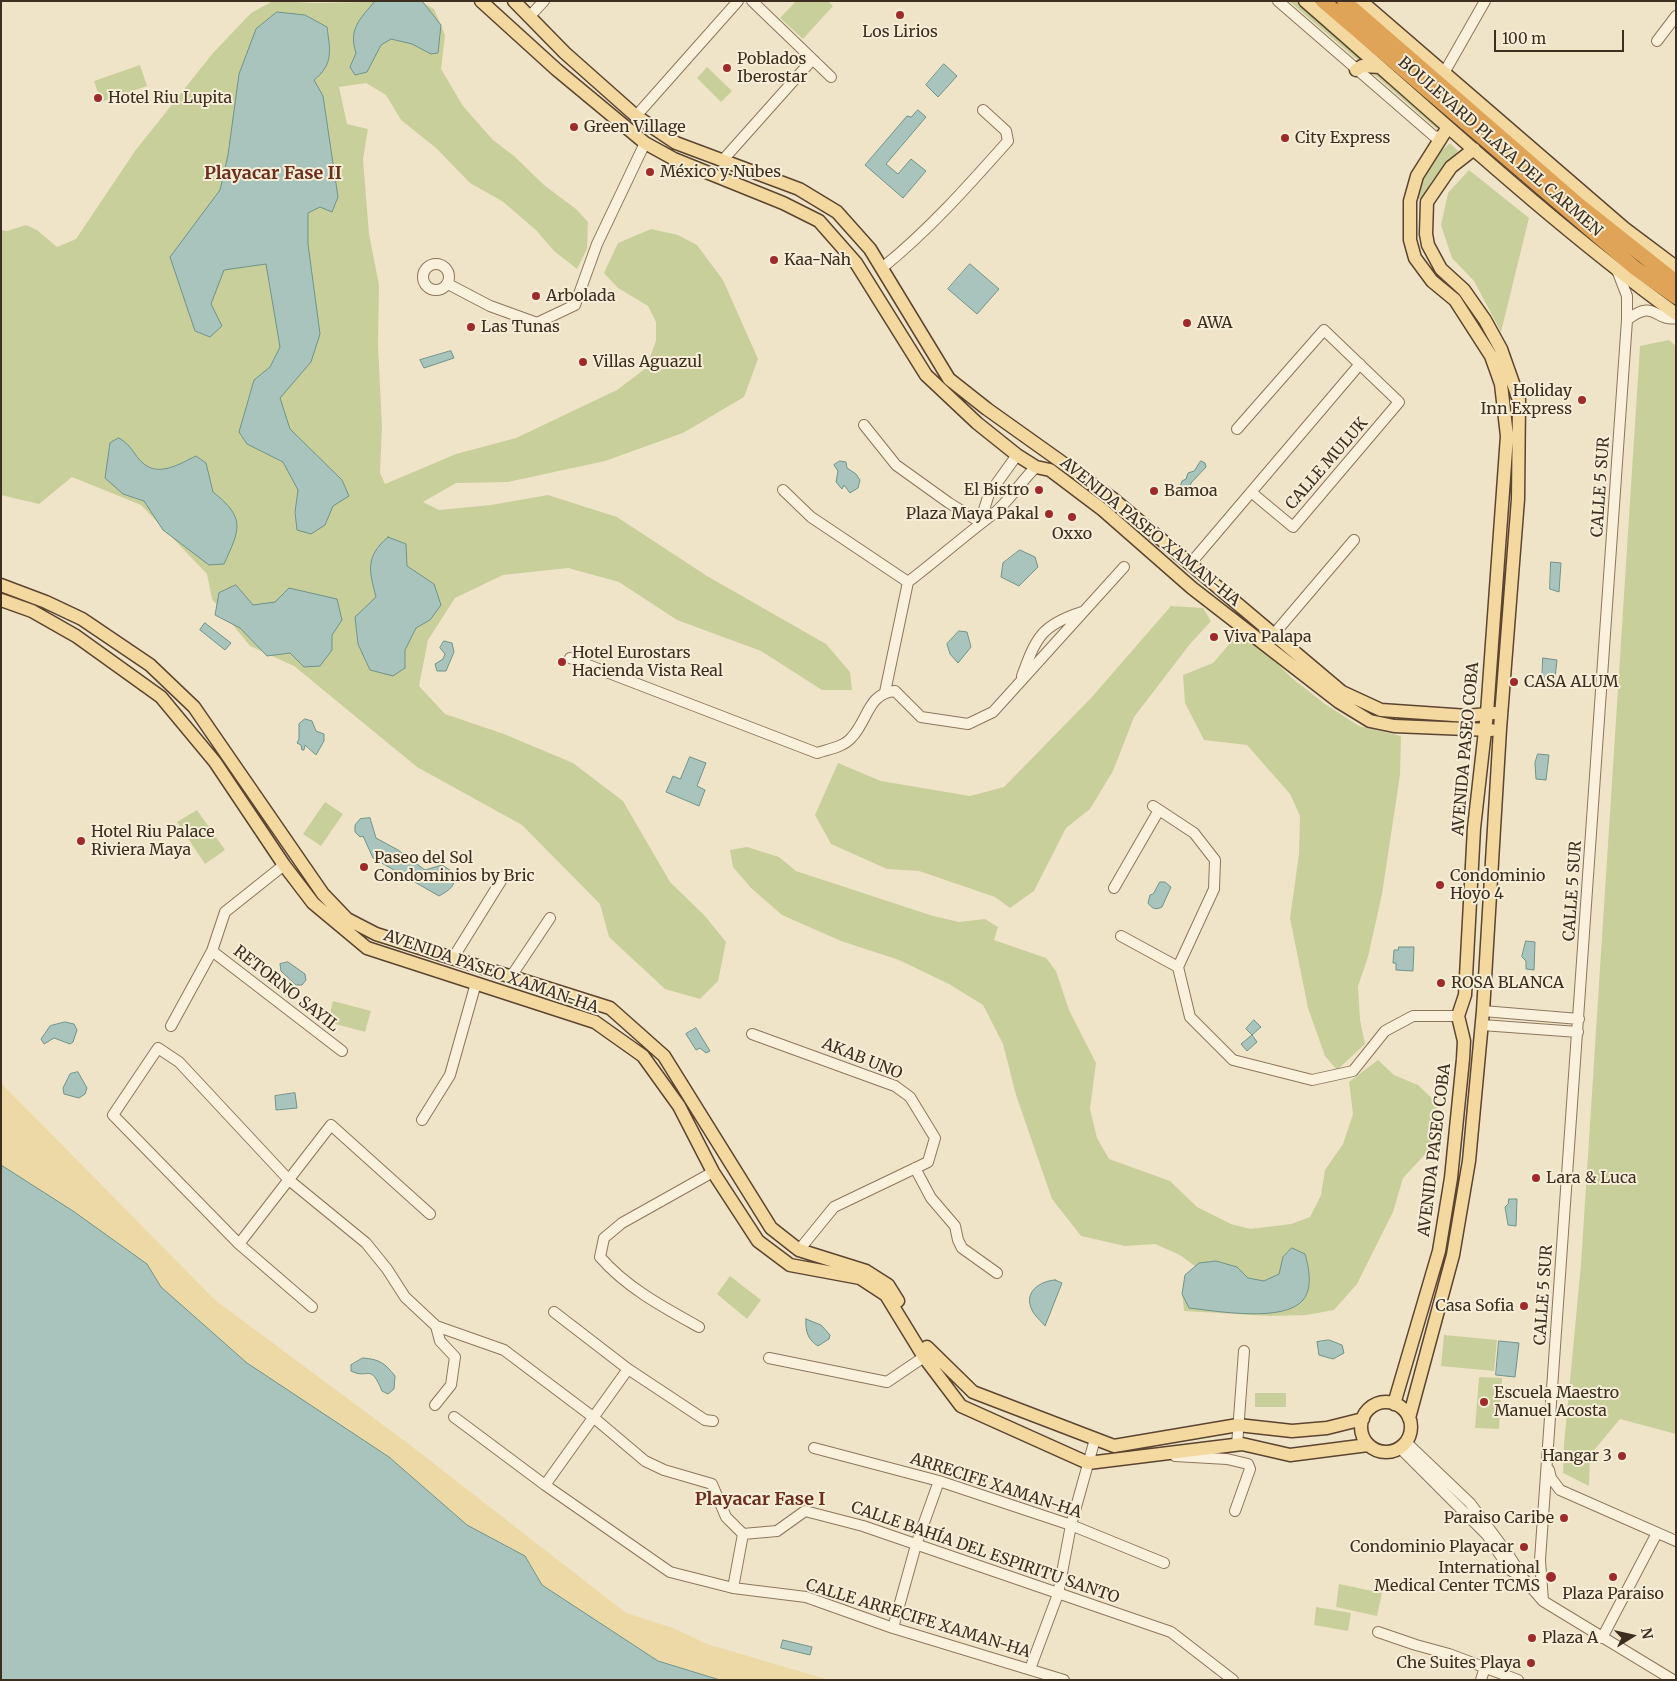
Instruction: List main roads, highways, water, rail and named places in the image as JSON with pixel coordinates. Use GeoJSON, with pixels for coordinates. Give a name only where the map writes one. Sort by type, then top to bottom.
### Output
{"type":"FeatureCollection","features":[{"type":"Feature","properties":{"kind":"highway"},"geometry":{"type":"LineString","coordinates":[[1323,1],[1567,211],[1635,268],[1676,297]]}},
{"type":"Feature","properties":{"kind":"highway"},"geometry":{"type":"LineString","coordinates":[[1344,1],[1578,206],[1676,282]]}},
{"type":"Feature","properties":{"kind":"main road","name":"AVENIDA PASEO XAMAN-HA"},"geometry":{"type":"LineString","coordinates":[[481,1],[612,117],[645,143],[691,165],[783,202],[819,221],[856,263],[926,375],[977,423],[1017,455],[1036,467],[1050,470],[1103,510],[1192,588],[1339,702],[1370,721],[1394,726],[1484,731],[1500,729]]}},
{"type":"Feature","properties":{"kind":"main road","name":"AVENIDA PASEO XAMAN-HA"},"geometry":{"type":"LineString","coordinates":[[514,1],[529,18],[636,116],[676,143],[722,162],[799,189],[837,212],[870,249],[949,379],[987,409],[1112,498],[1342,692],[1381,710],[1468,716],[1502,713]]}},
{"type":"Feature","properties":{"kind":"main road","name":"BOULEVARD PLAYA DEL CARMEN"},"geometry":{"type":"LineString","coordinates":[[1305,1],[1380,66],[1445,131],[1474,149],[1617,269],[1676,314]]}},
{"type":"Feature","properties":{"kind":"main road","name":"BOULEVARD PLAYA DEL CARMEN"},"geometry":{"type":"LineString","coordinates":[[1361,1],[1624,228],[1676,267]]}},
{"type":"Feature","properties":{"kind":"main road"},"geometry":{"type":"LineString","coordinates":[[1356,70],[1362,66],[1380,66]]}},
{"type":"Feature","properties":{"kind":"main road"},"geometry":{"type":"LineString","coordinates":[[612,117],[622,103]]}},
{"type":"Feature","properties":{"kind":"main road","name":"AVENIDA PASEO COBA"},"geometry":{"type":"LineString","coordinates":[[1394,1404],[1439,1251],[1451,1178],[1464,1041],[1458,1016],[1465,995],[1474,828],[1487,713],[1507,436],[1501,384],[1491,356],[1455,300],[1432,281],[1415,258],[1410,240],[1410,201],[1417,176],[1445,131]]}},
{"type":"Feature","properties":{"kind":"main road","name":"AVENIDA PASEO COBA"},"geometry":{"type":"LineString","coordinates":[[1409,1418],[1453,1255],[1469,1161],[1482,1025],[1500,729],[1518,499],[1519,400],[1501,349],[1485,320],[1464,290],[1440,269],[1426,234],[1427,202],[1451,167],[1474,149]]}},
{"type":"Feature","properties":{"kind":"main road"},"geometry":{"type":"LineString","coordinates":[[691,165],[694,150]]}},
{"type":"Feature","properties":{"kind":"main road"},"geometry":{"type":"LineString","coordinates":[[1469,323],[1479,324],[1485,320]]}},
{"type":"Feature","properties":{"kind":"main road"},"geometry":{"type":"LineString","coordinates":[[977,423],[987,409]]}},
{"type":"Feature","properties":{"kind":"main road","name":"AVENIDA PASEO XAMAN-HA"},"geometry":{"type":"LineString","coordinates":[[1,586],[46,602],[82,619],[150,665],[188,701],[242,774],[323,894],[347,919],[376,934],[610,1008],[664,1056],[771,1228],[799,1250],[866,1271],[888,1285],[929,1351],[972,1392],[1114,1446],[1238,1425],[1292,1431],[1327,1428],[1363,1419]]}},
{"type":"Feature","properties":{"kind":"main road","name":"AVENIDA PASEO XAMAN-HA"},"geometry":{"type":"LineString","coordinates":[[1,600],[32,611],[76,636],[161,697],[215,762],[284,865],[313,903],[367,948],[595,1022],[643,1056],[678,1106],[713,1172],[758,1241],[790,1265],[860,1278],[886,1296],[924,1356],[961,1406],[1088,1463],[1237,1445],[1290,1455],[1368,1445]]}},
{"type":"Feature","properties":{"kind":"main road"},"geometry":{"type":"LineString","coordinates":[[313,903],[323,894]]}},
{"type":"Feature","properties":{"kind":"main road"},"geometry":{"type":"LineString","coordinates":[[439,971],[448,956]]}},
{"type":"Feature","properties":{"kind":"main road"},"geometry":{"type":"LineString","coordinates":[[1466,971],[1484,972]]}},
{"type":"Feature","properties":{"kind":"main road"},"geometry":{"type":"LineString","coordinates":[[522,998],[527,982]]}},
{"type":"Feature","properties":{"kind":"main road"},"geometry":{"type":"LineString","coordinates":[[1463,1059],[1479,1060]]}},
{"type":"Feature","properties":{"kind":"main road"},"geometry":{"type":"LineString","coordinates":[[691,1130],[705,1121]]}},
{"type":"Feature","properties":{"kind":"main road"},"geometry":{"type":"LineString","coordinates":[[734,1203],[749,1192]]}},
{"type":"Feature","properties":{"kind":"main road"},"geometry":{"type":"LineString","coordinates":[[1376,1404],[1394,1404],[1400,1407],[1409,1418],[1411,1426],[1403,1445],[1387,1452],[1374,1449],[1368,1445],[1362,1432],[1363,1419],[1370,1408],[1376,1404]]}},
{"type":"Feature","properties":{"kind":"water"},"geometry":{"type":"Polygon","coordinates":[[[375,1],[422,1],[441,25],[438,53],[431,54],[412,44],[391,39],[381,45],[367,72],[355,75],[350,67],[356,53],[353,37],[360,19],[375,1]]]}},
{"type":"Feature","properties":{"kind":"water"},"geometry":{"type":"Polygon","coordinates":[[[277,12],[305,15],[327,27],[329,43],[328,62],[314,80],[323,96],[338,197],[332,212],[320,207],[308,213],[308,244],[320,334],[311,362],[280,398],[290,429],[342,480],[349,496],[333,506],[325,525],[311,534],[297,530],[295,512],[298,490],[283,462],[247,444],[239,432],[254,380],[270,367],[280,347],[266,264],[224,270],[211,304],[222,326],[210,337],[195,331],[170,257],[220,190],[228,155],[239,74],[256,29],[277,12]]]}},
{"type":"Feature","properties":{"kind":"water"},"geometry":{"type":"Polygon","coordinates":[[[944,64],[957,76],[938,97],[926,85],[944,64]]]}},
{"type":"Feature","properties":{"kind":"water"},"geometry":{"type":"Polygon","coordinates":[[[918,110],[926,117],[886,164],[898,174],[911,159],[926,171],[903,198],[865,165],[907,116],[911,117],[918,110]]]}},
{"type":"Feature","properties":{"kind":"water"},"geometry":{"type":"Polygon","coordinates":[[[970,264],[999,289],[977,314],[948,289],[970,264]]]}},
{"type":"Feature","properties":{"kind":"water"},"geometry":{"type":"Polygon","coordinates":[[[451,351],[454,358],[424,368],[420,360],[451,351]]]}},
{"type":"Feature","properties":{"kind":"water"},"geometry":{"type":"Polygon","coordinates":[[[119,438],[128,445],[140,461],[150,468],[170,468],[196,456],[206,463],[213,492],[231,509],[237,525],[234,542],[224,564],[209,565],[163,530],[144,501],[123,494],[105,478],[110,443],[119,438]]]}},
{"type":"Feature","properties":{"kind":"water"},"geometry":{"type":"Polygon","coordinates":[[[840,461],[846,462],[847,468],[856,474],[860,480],[858,488],[850,493],[844,485],[842,489],[836,482],[838,471],[834,465],[840,461]]]}},
{"type":"Feature","properties":{"kind":"water"},"geometry":{"type":"Polygon","coordinates":[[[1201,461],[1205,463],[1206,467],[1191,483],[1189,489],[1182,490],[1180,487],[1182,481],[1186,479],[1188,473],[1194,471],[1201,461]]]}},
{"type":"Feature","properties":{"kind":"water"},"geometry":{"type":"Polygon","coordinates":[[[388,537],[406,544],[407,566],[434,584],[441,605],[430,620],[416,628],[405,650],[405,668],[393,676],[370,670],[358,644],[355,617],[376,597],[371,571],[372,558],[375,551],[388,537]]]}},
{"type":"Feature","properties":{"kind":"water"},"geometry":{"type":"Polygon","coordinates":[[[1020,550],[1035,557],[1038,567],[1019,586],[1001,577],[1003,563],[1020,550]]]}},
{"type":"Feature","properties":{"kind":"water"},"geometry":{"type":"Polygon","coordinates":[[[1551,562],[1561,563],[1559,592],[1550,589],[1551,562]]]}},
{"type":"Feature","properties":{"kind":"water"},"geometry":{"type":"Polygon","coordinates":[[[236,585],[253,605],[275,602],[289,588],[337,599],[342,620],[332,635],[332,650],[320,666],[304,667],[290,653],[267,656],[240,628],[215,615],[219,593],[236,585]]]}},
{"type":"Feature","properties":{"kind":"water"},"geometry":{"type":"Polygon","coordinates":[[[205,623],[231,643],[225,650],[200,630],[205,623]]]}},
{"type":"Feature","properties":{"kind":"water"},"geometry":{"type":"Polygon","coordinates":[[[959,631],[967,632],[971,647],[958,663],[950,654],[947,644],[959,631]]]}},
{"type":"Feature","properties":{"kind":"water"},"geometry":{"type":"Polygon","coordinates":[[[444,641],[452,643],[454,652],[446,671],[437,671],[435,664],[443,659],[445,654],[440,648],[444,641]]]}},
{"type":"Feature","properties":{"kind":"water"},"geometry":{"type":"Polygon","coordinates":[[[1543,658],[1557,660],[1554,688],[1542,687],[1543,658]]]}},
{"type":"Feature","properties":{"kind":"water"},"geometry":{"type":"Polygon","coordinates":[[[305,719],[312,721],[316,731],[324,734],[324,741],[316,755],[305,745],[304,750],[302,750],[301,745],[297,743],[299,739],[299,724],[305,719]]]}},
{"type":"Feature","properties":{"kind":"water"},"geometry":{"type":"Polygon","coordinates":[[[1538,754],[1549,755],[1546,780],[1536,779],[1535,763],[1538,754]]]}},
{"type":"Feature","properties":{"kind":"water"},"geometry":{"type":"Polygon","coordinates":[[[690,757],[706,763],[697,786],[705,790],[699,806],[666,792],[673,776],[680,779],[690,757]]]}},
{"type":"Feature","properties":{"kind":"water"},"geometry":{"type":"Polygon","coordinates":[[[370,818],[376,838],[398,850],[425,870],[442,865],[456,874],[451,887],[439,896],[373,858],[363,836],[360,837],[355,832],[355,825],[360,819],[370,818]]]}},
{"type":"Feature","properties":{"kind":"water"},"geometry":{"type":"Polygon","coordinates":[[[1160,882],[1165,882],[1171,887],[1162,907],[1154,908],[1148,903],[1150,895],[1153,894],[1160,882]]]}},
{"type":"Feature","properties":{"kind":"water"},"geometry":{"type":"Polygon","coordinates":[[[1526,941],[1535,942],[1534,970],[1526,969],[1526,961],[1522,957],[1526,941]]]}},
{"type":"Feature","properties":{"kind":"water"},"geometry":{"type":"Polygon","coordinates":[[[1399,947],[1414,947],[1413,971],[1396,970],[1396,963],[1393,963],[1394,950],[1398,950],[1399,947]]]}},
{"type":"Feature","properties":{"kind":"water"},"geometry":{"type":"Polygon","coordinates":[[[288,962],[305,974],[306,980],[302,985],[296,985],[281,971],[280,964],[288,962]]]}},
{"type":"Feature","properties":{"kind":"water"},"geometry":{"type":"Polygon","coordinates":[[[1254,1020],[1261,1027],[1252,1035],[1246,1029],[1254,1020]]]}},
{"type":"Feature","properties":{"kind":"water"},"geometry":{"type":"Polygon","coordinates":[[[65,1022],[74,1024],[77,1030],[73,1042],[70,1044],[54,1038],[44,1044],[41,1039],[50,1026],[65,1022]]]}},
{"type":"Feature","properties":{"kind":"water"},"geometry":{"type":"Polygon","coordinates":[[[696,1028],[710,1051],[706,1053],[700,1048],[696,1050],[686,1034],[696,1028]]]}},
{"type":"Feature","properties":{"kind":"water"},"geometry":{"type":"Polygon","coordinates":[[[1252,1035],[1257,1042],[1247,1051],[1241,1044],[1252,1035]]]}},
{"type":"Feature","properties":{"kind":"water"},"geometry":{"type":"Polygon","coordinates":[[[78,1072],[87,1088],[85,1094],[79,1098],[64,1094],[63,1088],[70,1074],[78,1072]]]}},
{"type":"Feature","properties":{"kind":"water"},"geometry":{"type":"Polygon","coordinates":[[[295,1093],[297,1108],[276,1110],[275,1096],[295,1093]]]}},
{"type":"Feature","properties":{"kind":"water"},"geometry":{"type":"Polygon","coordinates":[[[1,1165],[73,1211],[147,1264],[161,1287],[247,1363],[389,1457],[467,1525],[525,1556],[542,1585],[658,1661],[720,1680],[1,1680],[1,1165]]]}},
{"type":"Feature","properties":{"kind":"water"},"geometry":{"type":"Polygon","coordinates":[[[1509,1199],[1517,1199],[1516,1226],[1508,1225],[1505,1207],[1509,1199]]]}},
{"type":"Feature","properties":{"kind":"water"},"geometry":{"type":"Polygon","coordinates":[[[1292,1248],[1305,1254],[1309,1278],[1306,1295],[1294,1307],[1266,1313],[1232,1313],[1189,1308],[1182,1294],[1185,1275],[1199,1263],[1216,1261],[1237,1267],[1248,1278],[1264,1281],[1279,1274],[1283,1257],[1292,1248]]]}},
{"type":"Feature","properties":{"kind":"water"},"geometry":{"type":"Polygon","coordinates":[[[1055,1280],[1062,1283],[1045,1326],[1033,1312],[1030,1304],[1031,1293],[1039,1285],[1055,1280]]]}},
{"type":"Feature","properties":{"kind":"water"},"geometry":{"type":"Polygon","coordinates":[[[806,1319],[821,1325],[830,1335],[829,1339],[818,1346],[815,1344],[808,1335],[806,1319]]]}},
{"type":"Feature","properties":{"kind":"water"},"geometry":{"type":"Polygon","coordinates":[[[1329,1340],[1342,1345],[1344,1353],[1333,1359],[1319,1355],[1317,1342],[1329,1340]]]}},
{"type":"Feature","properties":{"kind":"water"},"geometry":{"type":"Polygon","coordinates":[[[1499,1341],[1519,1343],[1515,1377],[1496,1375],[1499,1341]]]}},
{"type":"Feature","properties":{"kind":"water"},"geometry":{"type":"Polygon","coordinates":[[[363,1358],[381,1362],[388,1368],[395,1376],[394,1389],[388,1394],[382,1391],[372,1374],[351,1371],[351,1365],[363,1358]]]}},
{"type":"Feature","properties":{"kind":"water"},"geometry":{"type":"Polygon","coordinates":[[[783,1640],[812,1647],[810,1655],[781,1648],[783,1640]]]}},
{"type":"Feature","properties":{"kind":"place","name":"Los Lirios"},"geometry":{"type":"Point","coordinates":[900,15]}},
{"type":"Feature","properties":{"kind":"place","name":"Poblados Iberostar"},"geometry":{"type":"Point","coordinates":[727,68]}},
{"type":"Feature","properties":{"kind":"place","name":"Hotel Riu Lupita"},"geometry":{"type":"Point","coordinates":[98,98]}},
{"type":"Feature","properties":{"kind":"place","name":"Green Village"},"geometry":{"type":"Point","coordinates":[574,127]}},
{"type":"Feature","properties":{"kind":"place","name":"City Express"},"geometry":{"type":"Point","coordinates":[1285,138]}},
{"type":"Feature","properties":{"kind":"place","name":"México y Nubes"},"geometry":{"type":"Point","coordinates":[650,172]}},
{"type":"Feature","properties":{"kind":"place","name":"Kaa-Nah"},"geometry":{"type":"Point","coordinates":[774,260]}},
{"type":"Feature","properties":{"kind":"place","name":"Arbolada"},"geometry":{"type":"Point","coordinates":[536,296]}},
{"type":"Feature","properties":{"kind":"place","name":"AWA"},"geometry":{"type":"Point","coordinates":[1187,323]}},
{"type":"Feature","properties":{"kind":"place","name":"Las Tunas"},"geometry":{"type":"Point","coordinates":[471,327]}},
{"type":"Feature","properties":{"kind":"place","name":"Villas Aguazul"},"geometry":{"type":"Point","coordinates":[583,362]}},
{"type":"Feature","properties":{"kind":"place","name":"Holiday Inn Express"},"geometry":{"type":"Point","coordinates":[1582,400]}},
{"type":"Feature","properties":{"kind":"place","name":"El Bistro"},"geometry":{"type":"Point","coordinates":[1039,490]}},
{"type":"Feature","properties":{"kind":"place","name":"Bamoa"},"geometry":{"type":"Point","coordinates":[1154,491]}},
{"type":"Feature","properties":{"kind":"place","name":"Plaza Maya Pakal"},"geometry":{"type":"Point","coordinates":[1049,514]}},
{"type":"Feature","properties":{"kind":"place","name":"Oxxo"},"geometry":{"type":"Point","coordinates":[1072,517]}},
{"type":"Feature","properties":{"kind":"place","name":"Viva Palapa"},"geometry":{"type":"Point","coordinates":[1214,637]}},
{"type":"Feature","properties":{"kind":"place","name":"Hotel Eurostars Hacienda Vista Real"},"geometry":{"type":"Point","coordinates":[562,662]}},
{"type":"Feature","properties":{"kind":"place","name":"CASA ALUM"},"geometry":{"type":"Point","coordinates":[1514,682]}},
{"type":"Feature","properties":{"kind":"place","name":"Hotel Riu Palace Riviera Maya"},"geometry":{"type":"Point","coordinates":[81,841]}},
{"type":"Feature","properties":{"kind":"place","name":"Paseo del Sol Condominios by Bric"},"geometry":{"type":"Point","coordinates":[364,867]}},
{"type":"Feature","properties":{"kind":"place","name":"Condominio Hoyo 4"},"geometry":{"type":"Point","coordinates":[1440,885]}},
{"type":"Feature","properties":{"kind":"place","name":"ROSA BLANCA"},"geometry":{"type":"Point","coordinates":[1441,983]}},
{"type":"Feature","properties":{"kind":"place","name":"Lara & Luca"},"geometry":{"type":"Point","coordinates":[1536,1178]}},
{"type":"Feature","properties":{"kind":"place","name":"Casa Sofia"},"geometry":{"type":"Point","coordinates":[1524,1306]}},
{"type":"Feature","properties":{"kind":"place","name":"Escuela Maestro Manuel Acosta"},"geometry":{"type":"Point","coordinates":[1484,1402]}},
{"type":"Feature","properties":{"kind":"place","name":"Hangar 3"},"geometry":{"type":"Point","coordinates":[1622,1456]}},
{"type":"Feature","properties":{"kind":"place","name":"Paraiso Caribe"},"geometry":{"type":"Point","coordinates":[1564,1518]}},
{"type":"Feature","properties":{"kind":"place","name":"Condominio Playacar"},"geometry":{"type":"Point","coordinates":[1524,1547]}},
{"type":"Feature","properties":{"kind":"place","name":"International Medical Center TCMS"},"geometry":{"type":"Point","coordinates":[1551,1577]}},
{"type":"Feature","properties":{"kind":"place","name":"Plaza Paraiso"},"geometry":{"type":"Point","coordinates":[1613,1577]}},
{"type":"Feature","properties":{"kind":"place","name":"Plaza A"},"geometry":{"type":"Point","coordinates":[1532,1638]}},
{"type":"Feature","properties":{"kind":"place","name":"Che Suites Playa"},"geometry":{"type":"Point","coordinates":[1531,1663]}},
{"type":"Feature","properties":{"kind":"district","name":"Playacar Fase II"},"geometry":{"type":"Point","coordinates":[273,174]}},
{"type":"Feature","properties":{"kind":"district","name":"Playacar Fase I"},"geometry":{"type":"Point","coordinates":[760,1500]}}]}
